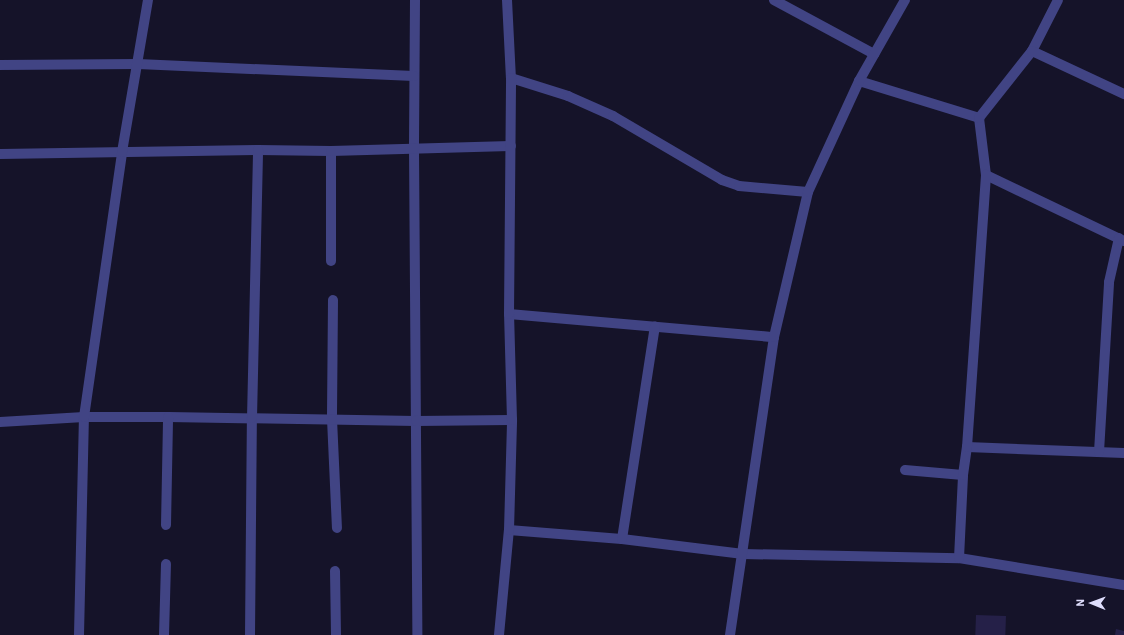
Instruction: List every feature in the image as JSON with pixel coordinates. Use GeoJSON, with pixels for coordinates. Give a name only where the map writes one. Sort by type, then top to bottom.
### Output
{"type":"FeatureCollection","features":[{"type":"Feature","properties":{"kind":"street"},"geometry":{"type":"LineString","coordinates":[[79,635],[84,417],[122,152],[148,0]]}},
{"type":"Feature","properties":{"kind":"street"},"geometry":{"type":"LineString","coordinates":[[415,0],[414,148],[417,635]]}},
{"type":"Feature","properties":{"kind":"street"},"geometry":{"type":"LineString","coordinates":[[499,635],[509,530],[512,420],[509,314],[511,78],[507,0]]}},
{"type":"Feature","properties":{"kind":"street"},"geometry":{"type":"LineString","coordinates":[[774,0],[874,54]]}},
{"type":"Feature","properties":{"kind":"street"},"geometry":{"type":"LineString","coordinates":[[730,635],[774,337],[808,192],[859,81],[905,0]]}},
{"type":"Feature","properties":{"kind":"street"},"geometry":{"type":"LineString","coordinates":[[959,558],[963,475],[967,447],[986,175],[979,118],[1032,51],[1058,0]]}},
{"type":"Feature","properties":{"kind":"street"},"geometry":{"type":"LineString","coordinates":[[1032,51],[1124,94]]}},
{"type":"Feature","properties":{"kind":"street"},"geometry":{"type":"LineString","coordinates":[[0,66],[138,64],[414,76]]}},
{"type":"Feature","properties":{"kind":"street"},"geometry":{"type":"LineString","coordinates":[[511,78],[568,96],[613,116],[722,180],[739,186],[808,192]]}},
{"type":"Feature","properties":{"kind":"street"},"geometry":{"type":"LineString","coordinates":[[859,81],[979,118]]}},
{"type":"Feature","properties":{"kind":"street"},"geometry":{"type":"LineString","coordinates":[[0,154],[258,150],[331,152],[414,148],[511,146]]}},
{"type":"Feature","properties":{"kind":"street"},"geometry":{"type":"LineString","coordinates":[[250,635],[252,418],[258,150]]}},
{"type":"Feature","properties":{"kind":"street"},"geometry":{"type":"LineString","coordinates":[[331,152],[331,261]]}},
{"type":"Feature","properties":{"kind":"street"},"geometry":{"type":"LineString","coordinates":[[986,175],[1122,239],[1109,282],[1099,452]]}},
{"type":"Feature","properties":{"kind":"street"},"geometry":{"type":"LineString","coordinates":[[333,300],[332,419],[337,528]]}},
{"type":"Feature","properties":{"kind":"street"},"geometry":{"type":"LineString","coordinates":[[509,314],[774,337]]}},
{"type":"Feature","properties":{"kind":"street"},"geometry":{"type":"LineString","coordinates":[[622,539],[655,327]]}},
{"type":"Feature","properties":{"kind":"street"},"geometry":{"type":"LineString","coordinates":[[0,422],[84,417],[416,421],[512,420]]}},
{"type":"Feature","properties":{"kind":"street"},"geometry":{"type":"LineString","coordinates":[[166,525],[168,417]]}},
{"type":"Feature","properties":{"kind":"street"},"geometry":{"type":"LineString","coordinates":[[967,447],[1124,453]]}},
{"type":"Feature","properties":{"kind":"street"},"geometry":{"type":"LineString","coordinates":[[904,470],[963,475]]}},
{"type":"Feature","properties":{"kind":"street"},"geometry":{"type":"LineString","coordinates":[[509,530],[622,539],[743,554],[959,558],[1124,585]]}},
{"type":"Feature","properties":{"kind":"street"},"geometry":{"type":"LineString","coordinates":[[164,635],[166,564]]}},
{"type":"Feature","properties":{"kind":"street"},"geometry":{"type":"LineString","coordinates":[[335,571],[336,635]]}},
{"type":"Feature","properties":{"kind":"building"},"geometry":{"type":"Polygon","coordinates":[[[976,615],[1006,616],[1005,635],[975,635],[976,615]]]}},
{"type":"Feature","properties":{"kind":"building"},"geometry":{"type":"Polygon","coordinates":[[[1116,629],[1124,631],[1124,635],[1115,635],[1116,629]]]}}]}
